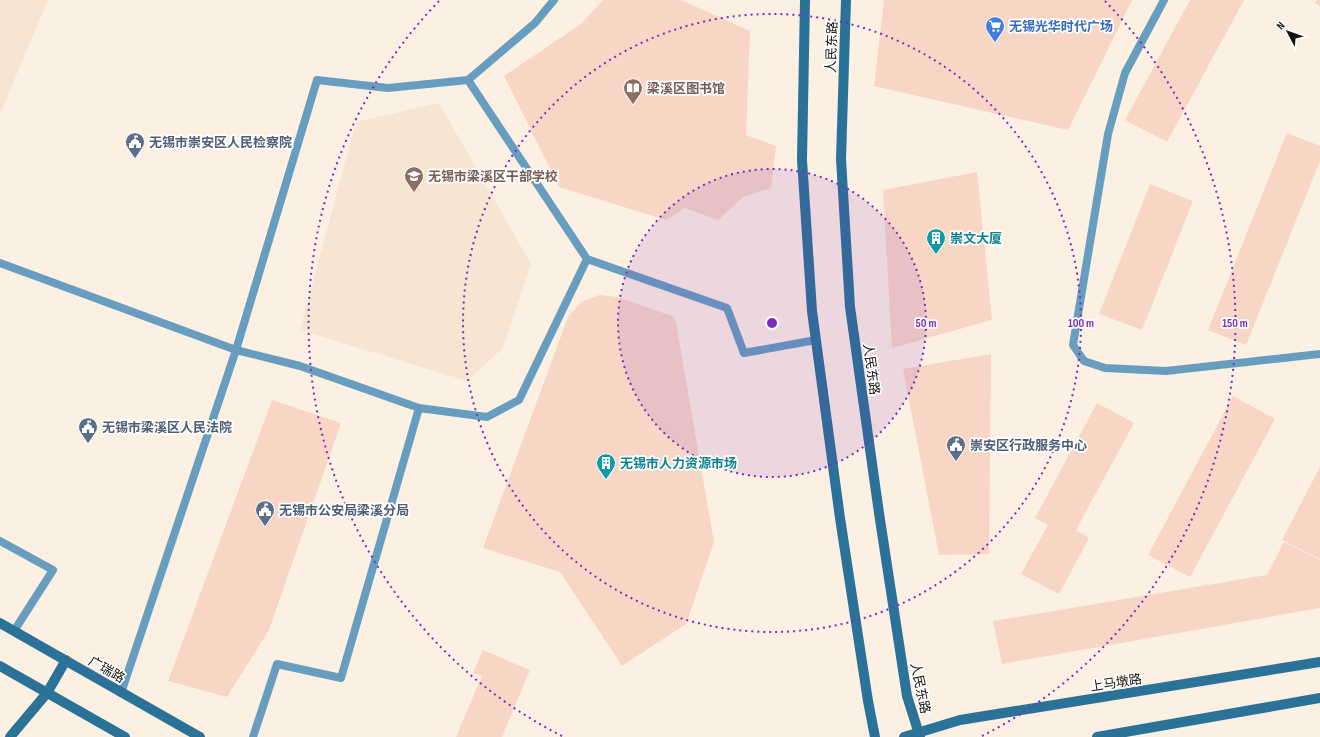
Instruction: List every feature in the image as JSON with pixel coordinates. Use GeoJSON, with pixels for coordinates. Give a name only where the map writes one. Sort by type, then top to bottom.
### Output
{"type":"FeatureCollection","features":[{"type":"Feature","properties":{"kind":"main road","name":"人民东路"},"geometry":{"type":"LineString","coordinates":[[804,0],[802,160],[812,311],[840,518],[868,701],[875,737]]}},
{"type":"Feature","properties":{"kind":"main road","name":"人民东路"},"geometry":{"type":"LineString","coordinates":[[846,0],[841,159],[850,307],[878,513],[908,696],[919,735]]}},
{"type":"Feature","properties":{"kind":"main road","name":"广瑞路"},"geometry":{"type":"LineString","coordinates":[[0,623],[200,737]]}},
{"type":"Feature","properties":{"kind":"main road"},"geometry":{"type":"LineString","coordinates":[[10,737],[48,693],[66,660]]}},
{"type":"Feature","properties":{"kind":"main road","name":"上马墩路"},"geometry":{"type":"LineString","coordinates":[[919,735],[960,720],[1320,662]]}},
{"type":"Feature","properties":{"kind":"main road"},"geometry":{"type":"LineString","coordinates":[[0,666],[125,737]]}},
{"type":"Feature","properties":{"kind":"main road"},"geometry":{"type":"LineString","coordinates":[[1096,737],[1320,698]]}},
{"type":"Feature","properties":{"kind":"main road"},"geometry":{"type":"LineString","coordinates":[[904,737],[919,735]]}},
{"type":"Feature","properties":{"kind":"lane"},"geometry":{"type":"LineString","coordinates":[[121,693],[236,350],[317,80],[388,88],[468,80],[535,23],[554,0]]}},
{"type":"Feature","properties":{"kind":"lane"},"geometry":{"type":"LineString","coordinates":[[1164,0],[1125,73],[1108,134],[1073,345],[1084,361],[1105,368],[1166,371],[1320,354]]}},
{"type":"Feature","properties":{"kind":"lane"},"geometry":{"type":"LineString","coordinates":[[468,80],[587,259],[727,308],[744,353],[816,340]]}},
{"type":"Feature","properties":{"kind":"lane"},"geometry":{"type":"LineString","coordinates":[[0,263],[236,350],[300,366],[418,408],[487,417],[519,400],[587,259]]}},
{"type":"Feature","properties":{"kind":"lane"},"geometry":{"type":"LineString","coordinates":[[253,737],[277,664],[341,678],[418,408]]}},
{"type":"Feature","properties":{"kind":"lane"},"geometry":{"type":"LineString","coordinates":[[0,541],[53,570],[14,631]]}},
{"type":"Feature","properties":{"kind":"shaded area"},"geometry":{"type":"Polygon","coordinates":[[[0,0],[48,0],[0,114],[0,0]]]}},
{"type":"Feature","properties":{"kind":"shaded area","name":"无锡市梁溪区干部学校"},"geometry":{"type":"Polygon","coordinates":[[[439,103],[531,264],[503,348],[467,381],[300,330],[356,122],[439,103]]]}},
{"type":"Feature","properties":{"kind":"building","name":"梁溪区图书馆"},"geometry":{"type":"Polygon","coordinates":[[[603,0],[681,0],[750,31],[746,135],[776,146],[771,188],[743,197],[718,220],[685,208],[666,220],[559,187],[504,76],[581,24],[603,0]]]}},
{"type":"Feature","properties":{"kind":"building","name":"无锡光华时代广场"},"geometry":{"type":"Polygon","coordinates":[[[884,0],[1132,0],[1068,130],[874,86],[884,0]]]}},
{"type":"Feature","properties":{"kind":"building"},"geometry":{"type":"Polygon","coordinates":[[[1190,0],[1244,0],[1167,142],[1125,120],[1190,0]]]}},
{"type":"Feature","properties":{"kind":"building"},"geometry":{"type":"Polygon","coordinates":[[[1317,0],[1320,0],[1320,6],[1315,3],[1317,0]]]}},
{"type":"Feature","properties":{"kind":"building"},"geometry":{"type":"Polygon","coordinates":[[[1287,133],[1320,146],[1320,161],[1246,345],[1208,330],[1287,133]]]}},
{"type":"Feature","properties":{"kind":"building","name":"崇文大厦"},"geometry":{"type":"Polygon","coordinates":[[[977,172],[992,320],[892,348],[883,190],[977,172]]]}},
{"type":"Feature","properties":{"kind":"building"},"geometry":{"type":"Polygon","coordinates":[[[1150,184],[1193,201],[1142,330],[1099,314],[1150,184]]]}},
{"type":"Feature","properties":{"kind":"building","name":"无锡市人力资源市场"},"geometry":{"type":"Polygon","coordinates":[[[599,295],[617,297],[675,317],[714,542],[686,624],[622,666],[560,572],[483,548],[568,317],[581,302],[599,295]]]}},
{"type":"Feature","properties":{"kind":"building","name":"崇安区行政服务中心"},"geometry":{"type":"Polygon","coordinates":[[[991,354],[989,554],[939,555],[903,369],[991,354]]]}},
{"type":"Feature","properties":{"kind":"building"},"geometry":{"type":"Polygon","coordinates":[[[1233,396],[1275,419],[1190,577],[1148,555],[1233,396]]]}},
{"type":"Feature","properties":{"kind":"building","name":"无锡市公安局梁溪分局"},"geometry":{"type":"Polygon","coordinates":[[[272,400],[341,423],[269,630],[227,697],[168,681],[272,400]]]}},
{"type":"Feature","properties":{"kind":"building"},"geometry":{"type":"Polygon","coordinates":[[[1097,403],[1134,423],[1076,530],[1089,538],[1059,594],[1021,574],[1048,525],[1035,518],[1097,403]]]}},
{"type":"Feature","properties":{"kind":"building"},"geometry":{"type":"Polygon","coordinates":[[[1320,467],[1320,559],[1282,540],[1320,467]]]}},
{"type":"Feature","properties":{"kind":"building"},"geometry":{"type":"Polygon","coordinates":[[[1284,542],[1320,560],[1320,608],[1002,664],[993,621],[1267,575],[1284,542]]]}},
{"type":"Feature","properties":{"kind":"building"},"geometry":{"type":"Polygon","coordinates":[[[483,650],[530,670],[502,737],[456,737],[482,676],[473,673],[483,650]]]}},
{"type":"Feature","properties":{"kind":"place","name":"无锡光华时代广场"},"geometry":{"type":"Point","coordinates":[995,43]}},
{"type":"Feature","properties":{"kind":"place","name":"梁溪区图书馆"},"geometry":{"type":"Point","coordinates":[633,105]}},
{"type":"Feature","properties":{"kind":"place","name":"无锡市崇安区人民检察院"},"geometry":{"type":"Point","coordinates":[135,159]}},
{"type":"Feature","properties":{"kind":"place","name":"无锡市梁溪区干部学校"},"geometry":{"type":"Point","coordinates":[414,193]}},
{"type":"Feature","properties":{"kind":"place","name":"崇文大厦"},"geometry":{"type":"Point","coordinates":[936,255]}},
{"type":"Feature","properties":{"kind":"place","name":"无锡市梁溪区人民法院"},"geometry":{"type":"Point","coordinates":[88,444]}},
{"type":"Feature","properties":{"kind":"place","name":"崇安区行政服务中心"},"geometry":{"type":"Point","coordinates":[956,462]}},
{"type":"Feature","properties":{"kind":"place","name":"无锡市人力资源市场"},"geometry":{"type":"Point","coordinates":[606,480]}},
{"type":"Feature","properties":{"kind":"place","name":"无锡市公安局梁溪分局"},"geometry":{"type":"Point","coordinates":[265,527]}}]}
